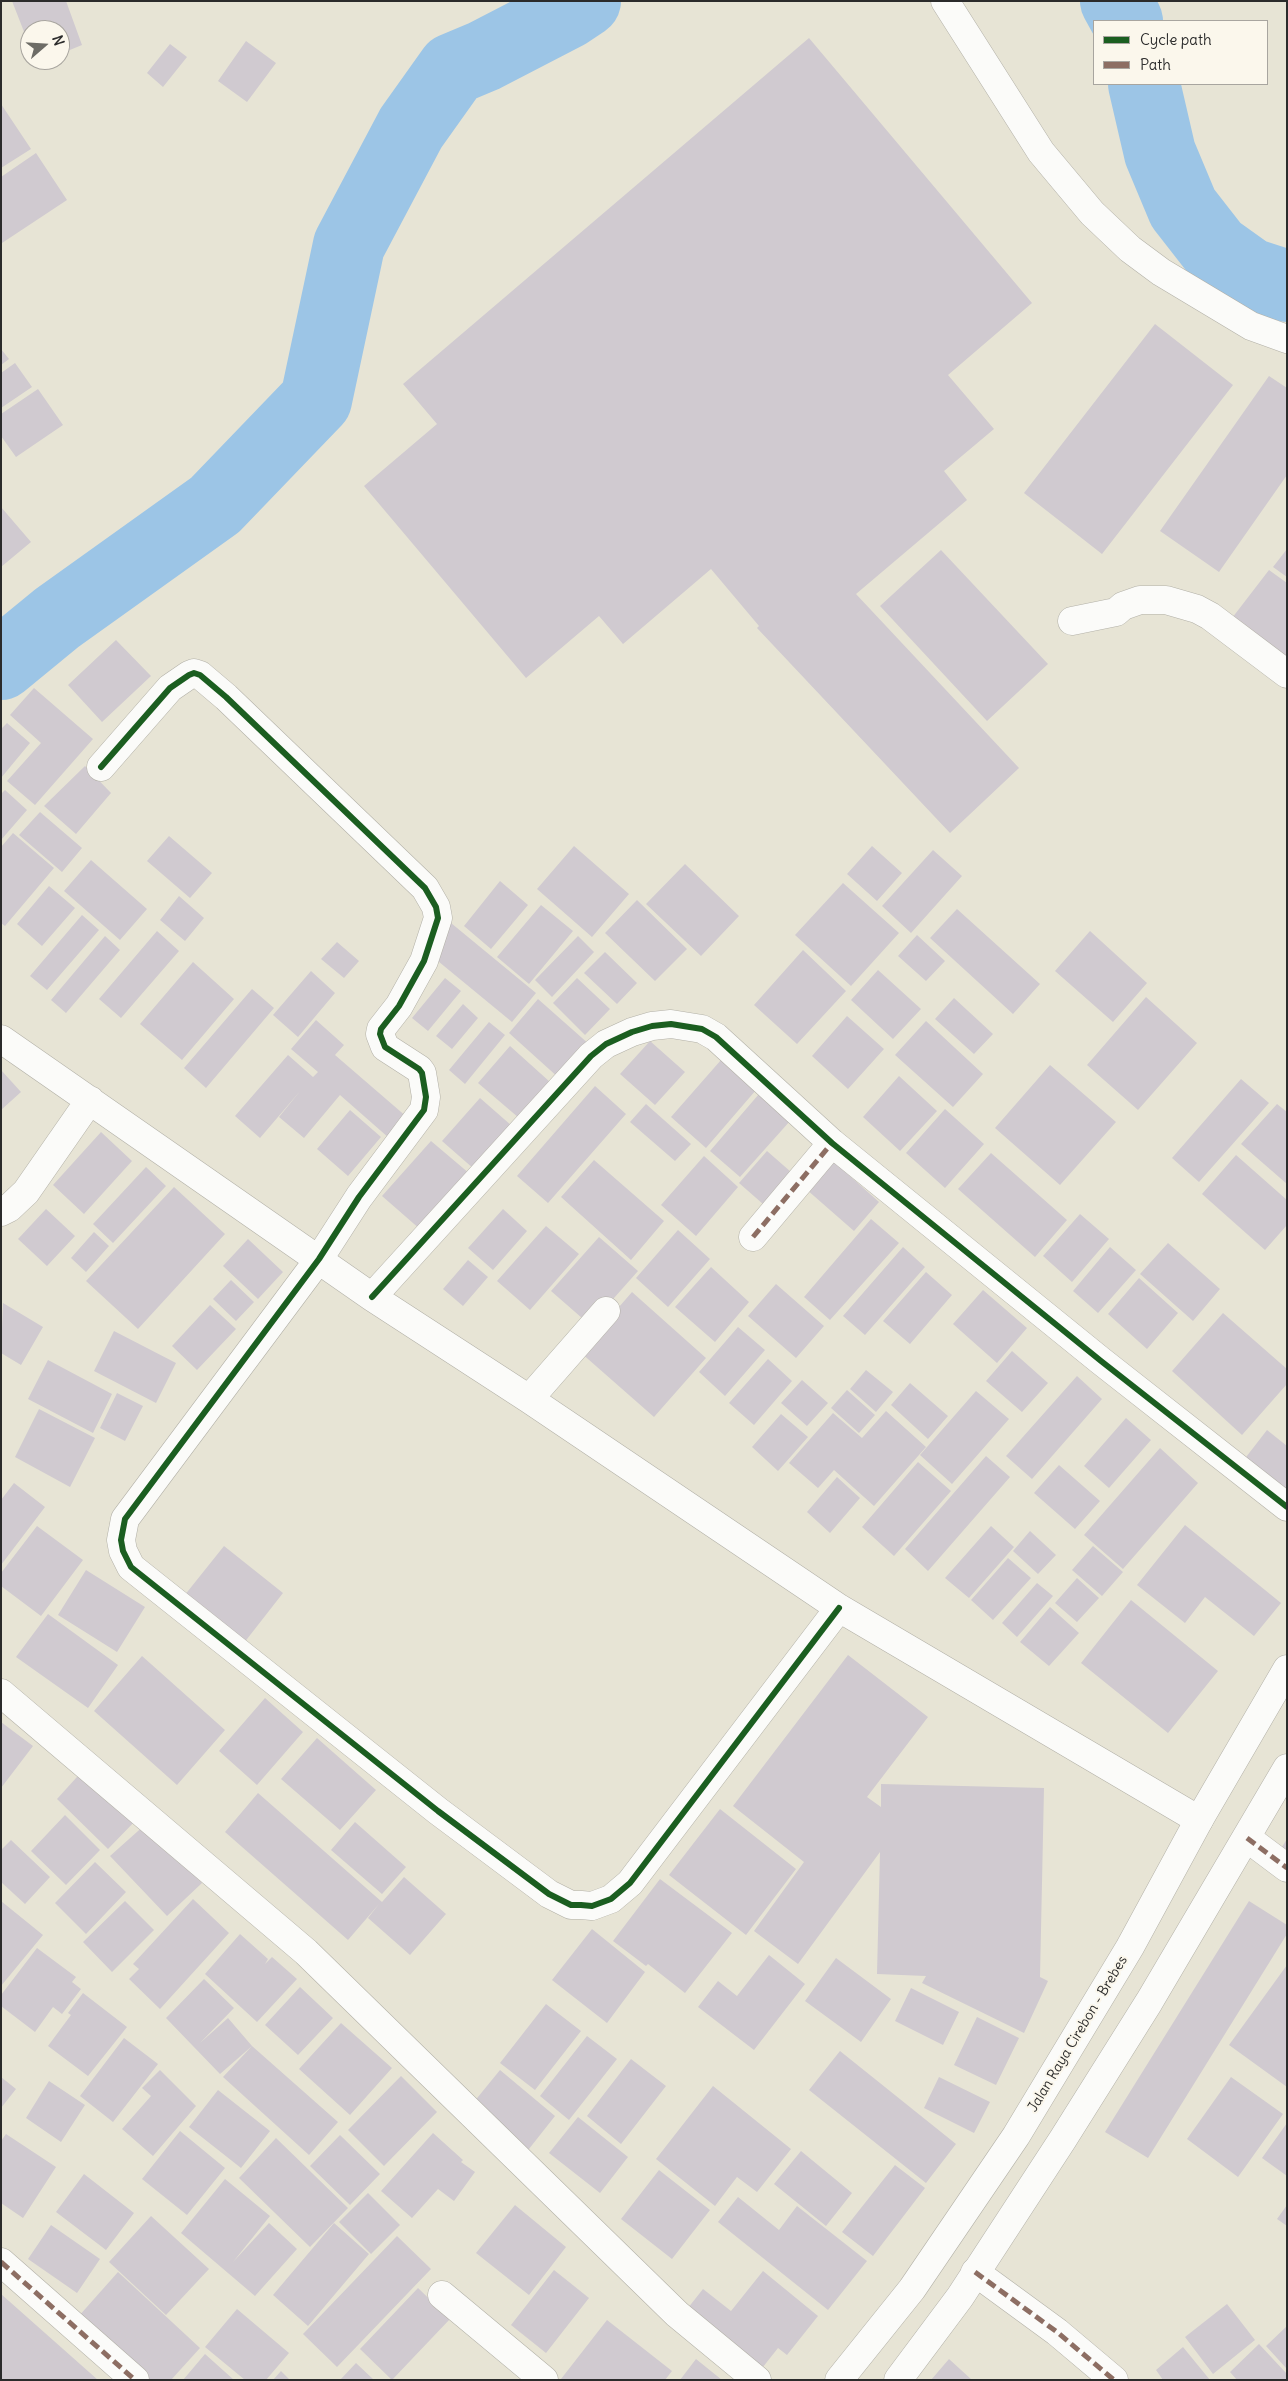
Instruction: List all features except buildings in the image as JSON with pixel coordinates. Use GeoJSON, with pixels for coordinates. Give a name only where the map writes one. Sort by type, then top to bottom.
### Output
{"type":"FeatureCollection","features":[{"type":"Feature","properties":{"kind":"main road"},"geometry":{"type":"LineString","coordinates":[[945,1],[1041,152],[1092,213],[1130,248],[1161,272],[1251,326],[1287,339]]}},
{"type":"Feature","properties":{"kind":"main road"},"geometry":{"type":"LineString","coordinates":[[1072,621],[1116,612],[1123,606],[1140,600],[1166,600],[1210,616],[1287,674]]}},
{"type":"Feature","properties":{"kind":"main road"},"geometry":{"type":"LineString","coordinates":[[101,767],[170,688],[189,675],[194,673],[200,675],[226,697],[425,888],[436,907],[438,918],[424,960],[399,1006],[381,1029],[380,1034],[386,1047],[422,1073],[426,1097],[424,1110],[359,1197],[319,1259],[124,1519],[122,1529],[123,1551],[131,1567],[438,1811],[549,1894],[571,1904],[592,1906],[611,1899],[630,1883],[840,1608]]}},
{"type":"Feature","properties":{"kind":"main road"},"geometry":{"type":"LineString","coordinates":[[372,1297],[591,1056],[606,1044],[632,1032],[671,1024],[702,1029],[716,1037],[832,1143],[1109,1367],[1287,1507]]}},
{"type":"Feature","properties":{"kind":"main road"},"geometry":{"type":"LineString","coordinates":[[1,1039],[372,1297],[529,1399],[840,1608],[1199,1820]]}},
{"type":"Feature","properties":{"kind":"main road"},"geometry":{"type":"LineString","coordinates":[[1,1212],[9,1208],[26,1192],[90,1100]]}},
{"type":"Feature","properties":{"kind":"main road"},"geometry":{"type":"LineString","coordinates":[[754,1237],[832,1143]]}},
{"type":"Feature","properties":{"kind":"main road"},"geometry":{"type":"LineString","coordinates":[[529,1399],[606,1311]]}},
{"type":"Feature","properties":{"kind":"main road","name":"Jalan Raya Cirebon - Brebes"},"geometry":{"type":"LineString","coordinates":[[840,2380],[912,2288],[1016,2136],[1130,1947],[1199,1820],[1287,1668]]}},
{"type":"Feature","properties":{"kind":"main road"},"geometry":{"type":"LineString","coordinates":[[1,1693],[306,1952],[676,2314],[757,2380]]}},
{"type":"Feature","properties":{"kind":"main road"},"geometry":{"type":"LineString","coordinates":[[898,2380],[960,2297],[1068,2131],[1167,1971],[1287,1768]]}},
{"type":"Feature","properties":{"kind":"main road"},"geometry":{"type":"LineString","coordinates":[[1247,1838],[1287,1868]]}},
{"type":"Feature","properties":{"kind":"main road"},"geometry":{"type":"LineString","coordinates":[[1130,1947],[1167,1971]]}},
{"type":"Feature","properties":{"kind":"main road"},"geometry":{"type":"LineString","coordinates":[[940,2245],[1058,2332],[1114,2380]]}},
{"type":"Feature","properties":{"kind":"main road"},"geometry":{"type":"LineString","coordinates":[[1,2262],[135,2380]]}},
{"type":"Feature","properties":{"kind":"main road"},"geometry":{"type":"LineString","coordinates":[[442,2295],[544,2380]]}},
{"type":"Feature","properties":{"kind":"waterway"},"geometry":{"type":"LineString","coordinates":[[1,664],[57,618],[215,505],[316,400],[349,245],[411,128],[453,69],[484,56],[567,13],[585,1]]}},
{"type":"Feature","properties":{"kind":"waterway"},"geometry":{"type":"LineString","coordinates":[[1116,1],[1126,20]]}},
{"type":"Feature","properties":{"kind":"waterway"},"geometry":{"type":"LineString","coordinates":[[1144,85],[1160,153],[1183,208],[1215,249],[1250,274],[1287,286]]}},
{"type":"Feature","properties":{"kind":"marked path"},"geometry":{"type":"LineString","coordinates":[[753,1237],[832,1143]]}},
{"type":"Feature","properties":{"kind":"marked path"},"geometry":{"type":"LineString","coordinates":[[1247,1838],[1287,1868]]}},
{"type":"Feature","properties":{"kind":"marked path"},"geometry":{"type":"LineString","coordinates":[[1,2262],[135,2380]]}},
{"type":"Feature","properties":{"kind":"marked path"},"geometry":{"type":"LineString","coordinates":[[975,2272],[1057,2332],[1114,2380]]}},
{"type":"Feature","properties":{"kind":"cycle path"},"geometry":{"type":"LineString","coordinates":[[101,767],[170,688],[189,675],[194,673],[200,675],[226,697],[425,888],[436,907],[438,918],[424,961],[399,1006],[381,1029],[380,1034],[385,1047],[419,1069],[422,1073],[426,1097],[424,1110],[359,1197],[319,1259],[125,1519],[121,1540],[123,1551],[131,1567],[438,1811],[549,1894],[571,1905],[592,1906],[611,1899],[630,1883],[839,1608]]}},
{"type":"Feature","properties":{"kind":"cycle path"},"geometry":{"type":"LineString","coordinates":[[372,1297],[591,1056],[606,1044],[632,1032],[652,1026],[671,1024],[702,1029],[716,1037],[832,1143],[1101,1361],[1287,1507]]}}]}
